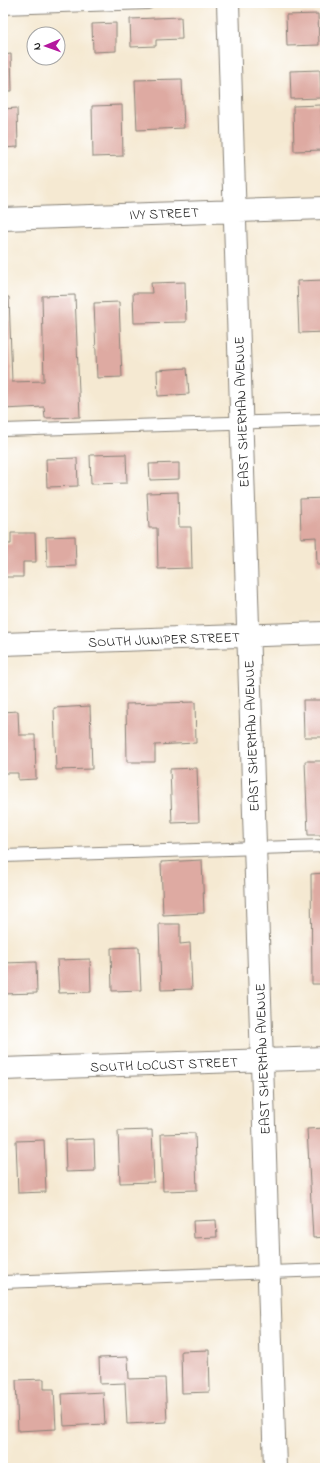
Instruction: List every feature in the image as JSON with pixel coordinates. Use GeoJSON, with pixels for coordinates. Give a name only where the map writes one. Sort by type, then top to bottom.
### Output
{"type":"FeatureCollection","features":[{"type":"Feature","properties":{"kind":"street","name":"EAST SHERMAN AVENUE"},"geometry":{"type":"LineString","coordinates":[[228,3],[275,1468]]}},
{"type":"Feature","properties":{"kind":"street","name":"IVY STREET"},"geometry":{"type":"LineString","coordinates":[[3,219],[325,208]]}},
{"type":"Feature","properties":{"kind":"street","name":"SOUTH JUNIPER STREET"},"geometry":{"type":"LineString","coordinates":[[3,644],[325,634]]}},
{"type":"Feature","properties":{"kind":"street","name":"SOUTH LOCUST STREET"},"geometry":{"type":"LineString","coordinates":[[3,1068],[325,1058]]}},
{"type":"Feature","properties":{"kind":"lane"},"geometry":{"type":"LineString","coordinates":[[3,8],[148,3]]}},
{"type":"Feature","properties":{"kind":"lane"},"geometry":{"type":"LineString","coordinates":[[3,430],[325,420]]}},
{"type":"Feature","properties":{"kind":"lane"},"geometry":{"type":"LineString","coordinates":[[3,856],[325,846]]}},
{"type":"Feature","properties":{"kind":"lane"},"geometry":{"type":"LineString","coordinates":[[3,1282],[325,1270]]}},
{"type":"Feature","properties":{"kind":"building"},"geometry":{"type":"Polygon","coordinates":[[[318,14],[319,45],[287,46],[286,15],[318,14]]]}},
{"type":"Feature","properties":{"kind":"building"},"geometry":{"type":"Polygon","coordinates":[[[181,17],[182,39],[156,40],[156,46],[131,47],[130,19],[181,17]]]}},
{"type":"Feature","properties":{"kind":"building"},"geometry":{"type":"Polygon","coordinates":[[[116,23],[116,51],[93,52],[92,24],[116,23]]]}},
{"type":"Feature","properties":{"kind":"building"},"geometry":{"type":"Polygon","coordinates":[[[11,54],[12,91],[3,91],[3,55],[11,54]]]}},
{"type":"Feature","properties":{"kind":"building"},"geometry":{"type":"Polygon","coordinates":[[[320,70],[321,98],[291,99],[290,71],[320,70]]]}},
{"type":"Feature","properties":{"kind":"building"},"geometry":{"type":"Polygon","coordinates":[[[182,79],[184,128],[137,130],[135,80],[182,79]]]}},
{"type":"Feature","properties":{"kind":"building"},"geometry":{"type":"Polygon","coordinates":[[[122,105],[123,156],[93,157],[92,106],[122,105]]]}},
{"type":"Feature","properties":{"kind":"building"},"geometry":{"type":"Polygon","coordinates":[[[321,105],[323,150],[294,151],[293,106],[321,105]]]}},
{"type":"Feature","properties":{"kind":"building"},"geometry":{"type":"Polygon","coordinates":[[[17,108],[18,147],[3,148],[3,109],[17,108]]]}},
{"type":"Feature","properties":{"kind":"building"},"geometry":{"type":"Polygon","coordinates":[[[325,280],[325,332],[299,333],[297,281],[325,280]]]}},
{"type":"Feature","properties":{"kind":"building"},"geometry":{"type":"Polygon","coordinates":[[[185,282],[186,322],[134,323],[133,293],[152,293],[151,283],[185,282]]]}},
{"type":"Feature","properties":{"kind":"building"},"geometry":{"type":"Polygon","coordinates":[[[75,295],[80,417],[45,418],[44,407],[3,409],[3,297],[9,297],[12,382],[44,381],[42,296],[75,295]]]}},
{"type":"Feature","properties":{"kind":"building"},"geometry":{"type":"Polygon","coordinates":[[[119,302],[122,377],[97,378],[94,303],[119,302]]]}},
{"type":"Feature","properties":{"kind":"building"},"geometry":{"type":"Polygon","coordinates":[[[187,368],[189,394],[158,396],[157,370],[187,368]]]}},
{"type":"Feature","properties":{"kind":"building"},"geometry":{"type":"Polygon","coordinates":[[[126,454],[127,483],[91,484],[90,455],[126,454]]]}},
{"type":"Feature","properties":{"kind":"building"},"geometry":{"type":"Polygon","coordinates":[[[77,458],[78,486],[47,487],[46,459],[77,458]]]}},
{"type":"Feature","properties":{"kind":"building"},"geometry":{"type":"Polygon","coordinates":[[[179,463],[179,479],[150,480],[149,464],[179,463]]]}},
{"type":"Feature","properties":{"kind":"building"},"geometry":{"type":"Polygon","coordinates":[[[178,492],[179,527],[191,527],[192,568],[158,569],[157,528],[149,528],[147,493],[178,492]]]}},
{"type":"Feature","properties":{"kind":"building"},"geometry":{"type":"Polygon","coordinates":[[[325,498],[325,565],[317,565],[316,537],[301,538],[300,499],[325,498]]]}},
{"type":"Feature","properties":{"kind":"building"},"geometry":{"type":"Polygon","coordinates":[[[11,533],[35,533],[36,562],[23,562],[23,577],[3,577],[3,544],[11,544],[11,533]]]}},
{"type":"Feature","properties":{"kind":"building"},"geometry":{"type":"Polygon","coordinates":[[[75,536],[76,566],[47,567],[46,537],[75,536]]]}},
{"type":"Feature","properties":{"kind":"building"},"geometry":{"type":"Polygon","coordinates":[[[303,700],[325,700],[325,737],[304,737],[303,700]]]}},
{"type":"Feature","properties":{"kind":"building"},"geometry":{"type":"Polygon","coordinates":[[[195,702],[196,743],[155,745],[155,762],[127,762],[126,704],[195,702]]]}},
{"type":"Feature","properties":{"kind":"building"},"geometry":{"type":"Polygon","coordinates":[[[90,706],[92,769],[56,770],[54,708],[90,706]]]}},
{"type":"Feature","properties":{"kind":"building"},"geometry":{"type":"Polygon","coordinates":[[[18,711],[19,735],[35,735],[36,779],[18,780],[18,773],[3,773],[3,712],[18,711]]]}},
{"type":"Feature","properties":{"kind":"building"},"geometry":{"type":"Polygon","coordinates":[[[305,761],[325,761],[325,835],[308,835],[305,761]]]}},
{"type":"Feature","properties":{"kind":"building"},"geometry":{"type":"Polygon","coordinates":[[[197,768],[199,822],[172,823],[170,769],[197,768]]]}},
{"type":"Feature","properties":{"kind":"building"},"geometry":{"type":"Polygon","coordinates":[[[202,860],[204,913],[163,915],[161,862],[202,860]]]}},
{"type":"Feature","properties":{"kind":"building"},"geometry":{"type":"Polygon","coordinates":[[[325,873],[325,984],[312,984],[311,874],[325,873]]]}},
{"type":"Feature","properties":{"kind":"building"},"geometry":{"type":"Polygon","coordinates":[[[159,924],[180,924],[180,944],[190,943],[192,989],[161,990],[159,924]]]}},
{"type":"Feature","properties":{"kind":"building"},"geometry":{"type":"Polygon","coordinates":[[[139,947],[141,990],[112,991],[111,948],[139,947]]]}},
{"type":"Feature","properties":{"kind":"building"},"geometry":{"type":"Polygon","coordinates":[[[90,959],[91,992],[59,993],[57,960],[90,959]]]}},
{"type":"Feature","properties":{"kind":"building"},"geometry":{"type":"Polygon","coordinates":[[[36,962],[37,993],[3,994],[3,963],[36,962]]]}},
{"type":"Feature","properties":{"kind":"building"},"geometry":{"type":"Polygon","coordinates":[[[325,1128],[325,1237],[313,1238],[307,1129],[325,1128]]]}},
{"type":"Feature","properties":{"kind":"building"},"geometry":{"type":"Polygon","coordinates":[[[152,1130],[154,1182],[120,1183],[118,1131],[152,1130]]]}},
{"type":"Feature","properties":{"kind":"building"},"geometry":{"type":"Polygon","coordinates":[[[195,1133],[197,1190],[163,1191],[161,1134],[195,1133]]]}},
{"type":"Feature","properties":{"kind":"building"},"geometry":{"type":"Polygon","coordinates":[[[94,1139],[95,1171],[66,1172],[65,1140],[94,1139]]]}},
{"type":"Feature","properties":{"kind":"building"},"geometry":{"type":"Polygon","coordinates":[[[44,1140],[46,1192],[18,1193],[16,1141],[44,1140]]]}},
{"type":"Feature","properties":{"kind":"building"},"geometry":{"type":"Polygon","coordinates":[[[216,1220],[217,1237],[194,1238],[193,1221],[216,1220]]]}},
{"type":"Feature","properties":{"kind":"building"},"geometry":{"type":"Polygon","coordinates":[[[322,1286],[325,1286],[325,1307],[323,1307],[322,1286]]]}},
{"type":"Feature","properties":{"kind":"building"},"geometry":{"type":"Polygon","coordinates":[[[209,1350],[210,1392],[182,1393],[181,1351],[209,1350]]]}},
{"type":"Feature","properties":{"kind":"building"},"geometry":{"type":"Polygon","coordinates":[[[128,1357],[129,1379],[165,1378],[167,1422],[127,1424],[125,1383],[100,1384],[99,1358],[128,1357]]]}},
{"type":"Feature","properties":{"kind":"building"},"geometry":{"type":"Polygon","coordinates":[[[44,1379],[44,1389],[54,1389],[56,1429],[18,1431],[16,1380],[44,1379]]]}},
{"type":"Feature","properties":{"kind":"building"},"geometry":{"type":"Polygon","coordinates":[[[103,1392],[105,1424],[64,1426],[62,1394],[103,1392]]]}}]}
